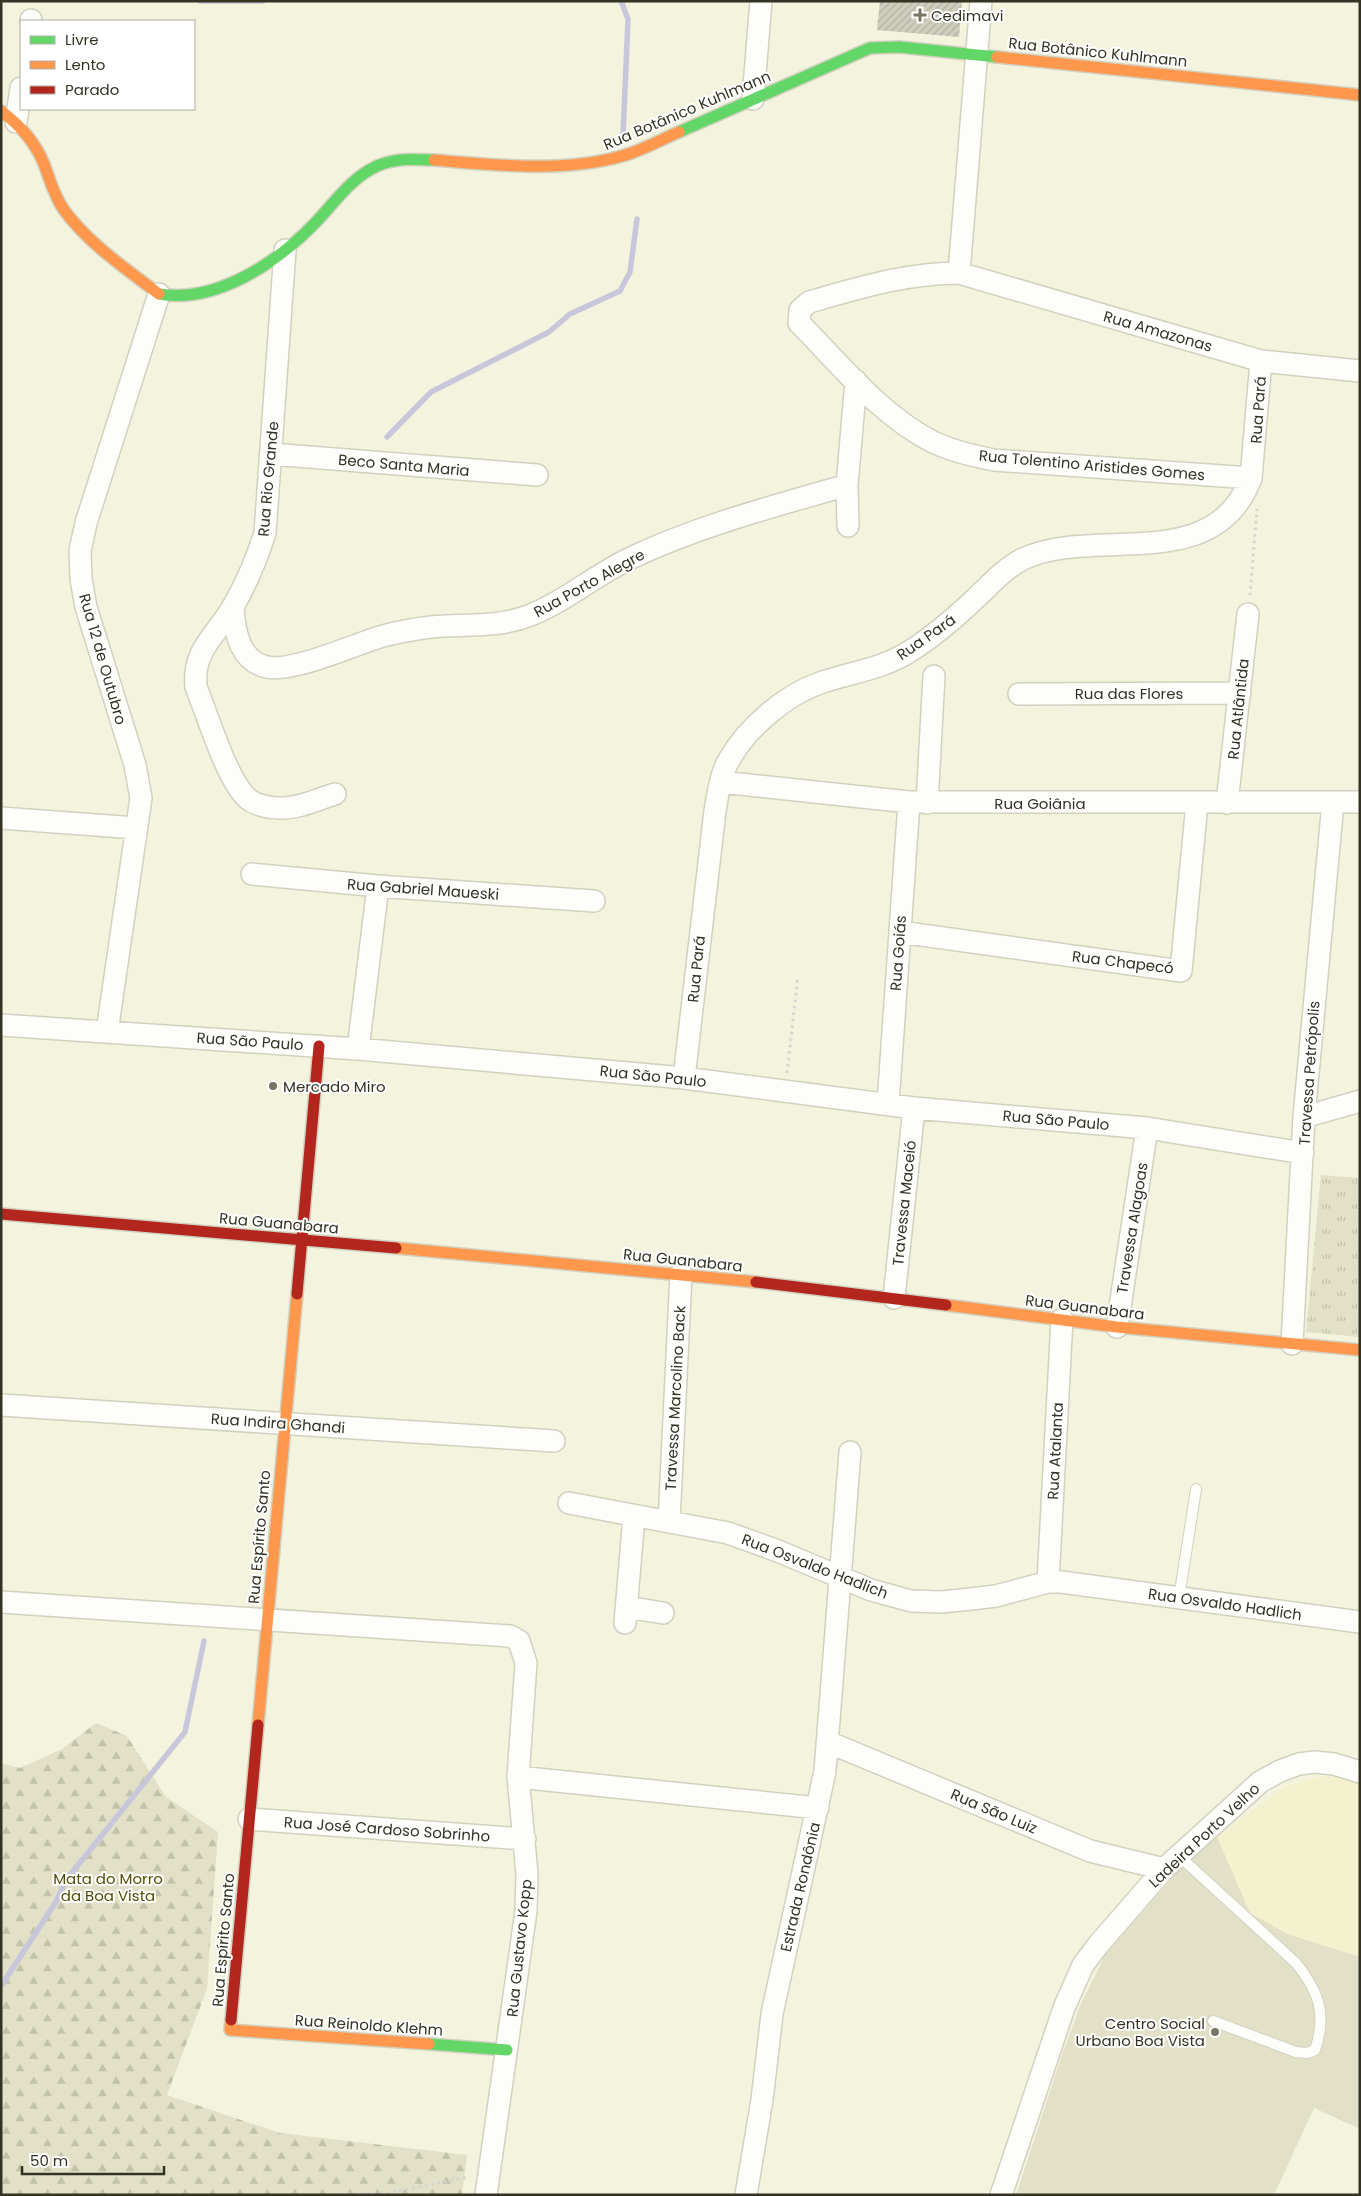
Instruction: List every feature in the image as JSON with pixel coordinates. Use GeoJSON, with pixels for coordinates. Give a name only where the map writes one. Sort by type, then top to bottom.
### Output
{"type":"FeatureCollection","features":[{"type":"Feature","properties":{"kind":"street"},"geometry":{"type":"LineString","coordinates":[[753,99],[761,1]]}},
{"type":"Feature","properties":{"kind":"street"},"geometry":{"type":"LineString","coordinates":[[959,273],[981,1]]}},
{"type":"Feature","properties":{"kind":"street","name":"Rua Botânico Kuhlmann"},"geometry":{"type":"LineString","coordinates":[[159,294],[172,298],[190,297],[208,292],[260,266],[285,250],[314,224],[353,184],[380,164],[408,160],[547,166],[604,162],[624,156],[870,48],[899,47],[1360,95]]}},
{"type":"Feature","properties":{"kind":"street"},"geometry":{"type":"LineString","coordinates":[[20,90],[9,116],[31,140],[43,162],[55,194],[75,224],[159,294]]}},
{"type":"Feature","properties":{"kind":"street","name":"Rua Rio Grande"},"geometry":{"type":"LineString","coordinates":[[285,250],[265,533],[253,567],[234,606],[205,646],[198,660],[195,673],[196,687],[238,786],[248,799],[280,809],[335,794]]}},
{"type":"Feature","properties":{"kind":"street","name":"Rua Tolentino Aristides Gomes"},"geometry":{"type":"LineString","coordinates":[[959,273],[929,273],[902,277],[809,302],[800,310],[799,323],[856,381],[908,426],[932,442],[975,457],[1251,478]]}},
{"type":"Feature","properties":{"kind":"street","name":"Rua Amazonas"},"geometry":{"type":"LineString","coordinates":[[959,273],[1261,361],[1360,371]]}},
{"type":"Feature","properties":{"kind":"street","name":"Rua 12 de Outubro"},"geometry":{"type":"LineString","coordinates":[[107,1032],[141,798],[139,783],[86,607],[81,579],[80,552],[86,523],[159,294]]}},
{"type":"Feature","properties":{"kind":"street","name":"Rua Pará"},"geometry":{"type":"LineString","coordinates":[[684,1078],[709,850],[721,782],[729,760],[746,737],[781,705],[820,683],[866,672],[911,650],[962,611],[1008,568],[1024,559],[1063,550],[1167,541],[1193,535],[1213,525],[1231,512],[1244,495],[1251,478],[1261,361]]}},
{"type":"Feature","properties":{"kind":"street"},"geometry":{"type":"LineString","coordinates":[[848,526],[847,486],[856,381]]}},
{"type":"Feature","properties":{"kind":"street","name":"Beco Santa Maria"},"geometry":{"type":"LineString","coordinates":[[271,454],[537,475]]}},
{"type":"Feature","properties":{"kind":"street","name":"Rua Porto Alegre"},"geometry":{"type":"LineString","coordinates":[[234,606],[234,628],[238,642],[256,663],[268,668],[300,662],[383,636],[430,627],[508,622],[549,606],[602,574],[662,544],[751,513],[847,486]]}},
{"type":"Feature","properties":{"kind":"street","name":"Rua Atlântida"},"geometry":{"type":"LineString","coordinates":[[1227,803],[1248,614]]}},
{"type":"Feature","properties":{"kind":"street","name":"Rua Goiás"},"geometry":{"type":"LineString","coordinates":[[888,1104],[900,932],[934,676]]}},
{"type":"Feature","properties":{"kind":"street","name":"Rua das Flores"},"geometry":{"type":"LineString","coordinates":[[1019,694],[1240,693]]}},
{"type":"Feature","properties":{"kind":"street","name":"Rua Goiânia"},"geometry":{"type":"LineString","coordinates":[[721,782],[918,803],[1360,802]]}},
{"type":"Feature","properties":{"kind":"street","name":"Travessa Petrópolis"},"geometry":{"type":"LineString","coordinates":[[1292,1344],[1304,1117],[1333,802]]}},
{"type":"Feature","properties":{"kind":"street","name":"Rua Chapecó"},"geometry":{"type":"LineString","coordinates":[[900,932],[1180,971],[1197,803]]}},
{"type":"Feature","properties":{"kind":"street"},"geometry":{"type":"LineString","coordinates":[[1,818],[136,828]]}},
{"type":"Feature","properties":{"kind":"street","name":"Rua Gabriel Maueski"},"geometry":{"type":"LineString","coordinates":[[252,874],[378,886],[594,901]]}},
{"type":"Feature","properties":{"kind":"street"},"geometry":{"type":"LineString","coordinates":[[358,1048],[378,886]]}},
{"type":"Feature","properties":{"kind":"street","name":"Rua São Paulo"},"geometry":{"type":"LineString","coordinates":[[1,1025],[358,1048],[684,1078],[914,1108],[1147,1128],[1303,1153]]}},
{"type":"Feature","properties":{"kind":"street","name":"Rua Espírito Santo"},"geometry":{"type":"LineString","coordinates":[[230,2030],[319,1046]]}},
{"type":"Feature","properties":{"kind":"street"},"geometry":{"type":"LineString","coordinates":[[1304,1117],[1360,1101]]}},
{"type":"Feature","properties":{"kind":"street","name":"Travessa Maceió"},"geometry":{"type":"LineString","coordinates":[[894,1298],[914,1108]]}},
{"type":"Feature","properties":{"kind":"street","name":"Travessa Alagoas"},"geometry":{"type":"LineString","coordinates":[[1117,1327],[1147,1128]]}},
{"type":"Feature","properties":{"kind":"street","name":"Rua Guanabara"},"geometry":{"type":"LineString","coordinates":[[1,1214],[681,1274],[894,1298],[1117,1327],[1360,1350]]}},
{"type":"Feature","properties":{"kind":"street","name":"Travessa Marcolino Back"},"geometry":{"type":"LineString","coordinates":[[669,1522],[681,1274]]}},
{"type":"Feature","properties":{"kind":"street","name":"Rua Atalanta"},"geometry":{"type":"LineString","coordinates":[[1048,1582],[1062,1319]]}},
{"type":"Feature","properties":{"kind":"street","name":"Rua Indira Ghandi"},"geometry":{"type":"LineString","coordinates":[[1,1405],[554,1441]]}},
{"type":"Feature","properties":{"kind":"street","name":"Estrada Rondônia"},"geometry":{"type":"LineString","coordinates":[[746,2195],[762,2100],[772,2014],[818,1808],[828,1742],[842,1578],[850,1452]]}},
{"type":"Feature","properties":{"kind":"street","name":"Rua Osvaldo Hadlich"},"geometry":{"type":"LineString","coordinates":[[569,1503],[750,1540],[842,1578],[890,1596],[911,1601],[941,1602],[996,1596],[1048,1582],[1062,1582],[1360,1622]]}},
{"type":"Feature","properties":{"kind":"street"},"geometry":{"type":"LineString","coordinates":[[634,1516],[626,1615],[663,1613]]}},
{"type":"Feature","properties":{"kind":"street"},"geometry":{"type":"LineString","coordinates":[[1,1602],[267,1620]]}},
{"type":"Feature","properties":{"kind":"street","name":"Rua Gustavo Kopp"},"geometry":{"type":"LineString","coordinates":[[267,1620],[510,1636],[519,1641],[526,1663],[518,1776],[525,1839],[527,1874],[526,1911],[486,2195]]}},
{"type":"Feature","properties":{"kind":"street","name":"Rua São Luiz"},"geometry":{"type":"LineString","coordinates":[[828,1742],[1090,1851],[1171,1862]]}},
{"type":"Feature","properties":{"kind":"street","name":"Ladeira Porto Velho"},"geometry":{"type":"LineString","coordinates":[[1001,2195],[1073,1985],[1083,1965],[1098,1944],[1171,1862],[1241,1797],[1280,1771],[1299,1764],[1315,1762],[1334,1764],[1360,1772]]}},
{"type":"Feature","properties":{"kind":"street"},"geometry":{"type":"LineString","coordinates":[[518,1776],[818,1808]]}},
{"type":"Feature","properties":{"kind":"street","name":"Rua José Cardoso Sobrinho"},"geometry":{"type":"LineString","coordinates":[[249,1819],[525,1839]]}},
{"type":"Feature","properties":{"kind":"street","name":"Rua Reinoldo Klehm"},"geometry":{"type":"LineString","coordinates":[[230,2030],[507,2050]]}},
{"type":"Feature","properties":{"kind":"lane"},"geometry":{"type":"LineString","coordinates":[[1179,1598],[1196,1489]]}},
{"type":"Feature","properties":{"kind":"lane"},"geometry":{"type":"LineString","coordinates":[[1171,1862],[1296,1964],[1309,1980],[1318,1997],[1321,2016],[1320,2035],[1315,2050],[1306,2053],[1296,2052],[1212,2021]]}},
{"type":"Feature","properties":{"kind":"path"},"geometry":{"type":"LineString","coordinates":[[1248,614],[1259,494],[1251,478]]}},
{"type":"Feature","properties":{"kind":"path"},"geometry":{"type":"LineString","coordinates":[[785,1091],[798,976]]}},
{"type":"Feature","properties":{"kind":"path"},"geometry":{"type":"LineString","coordinates":[[328,2195],[393,2192],[490,2173]]}},
{"type":"Feature","properties":{"kind":"shaded area"},"geometry":{"type":"Polygon","coordinates":[[[1324,1776],[1360,1781],[1360,1957],[1287,1934],[1250,1913],[1217,1837],[1286,1786],[1324,1776]]]}},
{"type":"Feature","properties":{"kind":"green space"},"geometry":{"type":"Polygon","coordinates":[[[1321,1175],[1360,1178],[1360,1337],[1306,1332],[1321,1175]]]}},
{"type":"Feature","properties":{"kind":"green space","name":"Mata do Morro da Boa Vista"},"geometry":{"type":"Polygon","coordinates":[[[96,1723],[127,1736],[166,1797],[218,1832],[207,1989],[167,2095],[280,2133],[467,2155],[462,2195],[1,2195],[1,1763],[20,1768],[62,1749],[96,1723]]]}},
{"type":"Feature","properties":{"kind":"green space","name":"Centro Social Urbano Boa Vista"},"geometry":{"type":"Polygon","coordinates":[[[1217,1837],[1250,1913],[1287,1934],[1360,1957],[1360,2129],[1314,2108],[1274,2195],[1016,2195],[1080,2006],[1105,1955],[1178,1872],[1217,1837]]]}},
{"type":"Feature","properties":{"kind":"building","name":"Cedimavi"},"geometry":{"type":"Polygon","coordinates":[[[880,1],[962,1],[959,37],[877,30],[880,1]]]}},
{"type":"Feature","properties":{"kind":"waterway"},"geometry":{"type":"LineString","coordinates":[[200,1],[263,1]]}},
{"type":"Feature","properties":{"kind":"waterway"},"geometry":{"type":"LineString","coordinates":[[621,1],[628,19],[623,135]]}},
{"type":"Feature","properties":{"kind":"waterway"},"geometry":{"type":"LineString","coordinates":[[387,437],[431,392],[549,332],[570,314],[620,291],[630,272],[637,219]]}},
{"type":"Feature","properties":{"kind":"waterway"},"geometry":{"type":"LineString","coordinates":[[1,1986],[56,1902],[66,1880],[185,1732],[204,1641]]}},
{"type":"Feature","properties":{"kind":"traffic: fast"},"geometry":{"type":"LineString","coordinates":[[679,132],[870,48],[899,47],[997,57]]}},
{"type":"Feature","properties":{"kind":"traffic: fast"},"geometry":{"type":"LineString","coordinates":[[159,294],[181,295],[202,293],[245,277],[265,265],[301,237],[344,191],[368,171],[384,163],[398,160],[434,160]]}},
{"type":"Feature","properties":{"kind":"traffic: fast"},"geometry":{"type":"LineString","coordinates":[[429,2044],[507,2050]]}},
{"type":"Feature","properties":{"kind":"traffic: slow"},"geometry":{"type":"LineString","coordinates":[[997,57],[1360,95]]}},
{"type":"Feature","properties":{"kind":"traffic: slow"},"geometry":{"type":"LineString","coordinates":[[1,111],[21,128],[36,148],[52,188],[64,210],[74,222],[96,245],[159,294]]}},
{"type":"Feature","properties":{"kind":"traffic: slow"},"geometry":{"type":"LineString","coordinates":[[434,160],[528,166],[576,164],[629,154],[679,132]]}},
{"type":"Feature","properties":{"kind":"traffic: slow"},"geometry":{"type":"LineString","coordinates":[[396,1248],[756,1282]]}},
{"type":"Feature","properties":{"kind":"traffic: slow"},"geometry":{"type":"LineString","coordinates":[[258,1725],[297,1294]]}},
{"type":"Feature","properties":{"kind":"traffic: slow"},"geometry":{"type":"LineString","coordinates":[[946,1305],[1117,1327],[1360,1350]]}},
{"type":"Feature","properties":{"kind":"traffic: slow"},"geometry":{"type":"LineString","coordinates":[[231,2020],[230,2030],[429,2044]]}},
{"type":"Feature","properties":{"kind":"traffic: jam"},"geometry":{"type":"LineString","coordinates":[[297,1294],[319,1046]]}},
{"type":"Feature","properties":{"kind":"traffic: jam"},"geometry":{"type":"LineString","coordinates":[[1,1214],[396,1248]]}},
{"type":"Feature","properties":{"kind":"traffic: jam"},"geometry":{"type":"LineString","coordinates":[[756,1282],[946,1305]]}},
{"type":"Feature","properties":{"kind":"traffic: jam"},"geometry":{"type":"LineString","coordinates":[[231,2020],[258,1725]]}},
{"type":"Feature","properties":{"kind":"place","name":"Cedimavi"},"geometry":{"type":"Point","coordinates":[920,15]}},
{"type":"Feature","properties":{"kind":"place","name":"Mercado Miro"},"geometry":{"type":"Point","coordinates":[273,1086]}},
{"type":"Feature","properties":{"kind":"place","name":"Centro Social Urbano Boa Vista"},"geometry":{"type":"Point","coordinates":[1215,2032]}}]}
